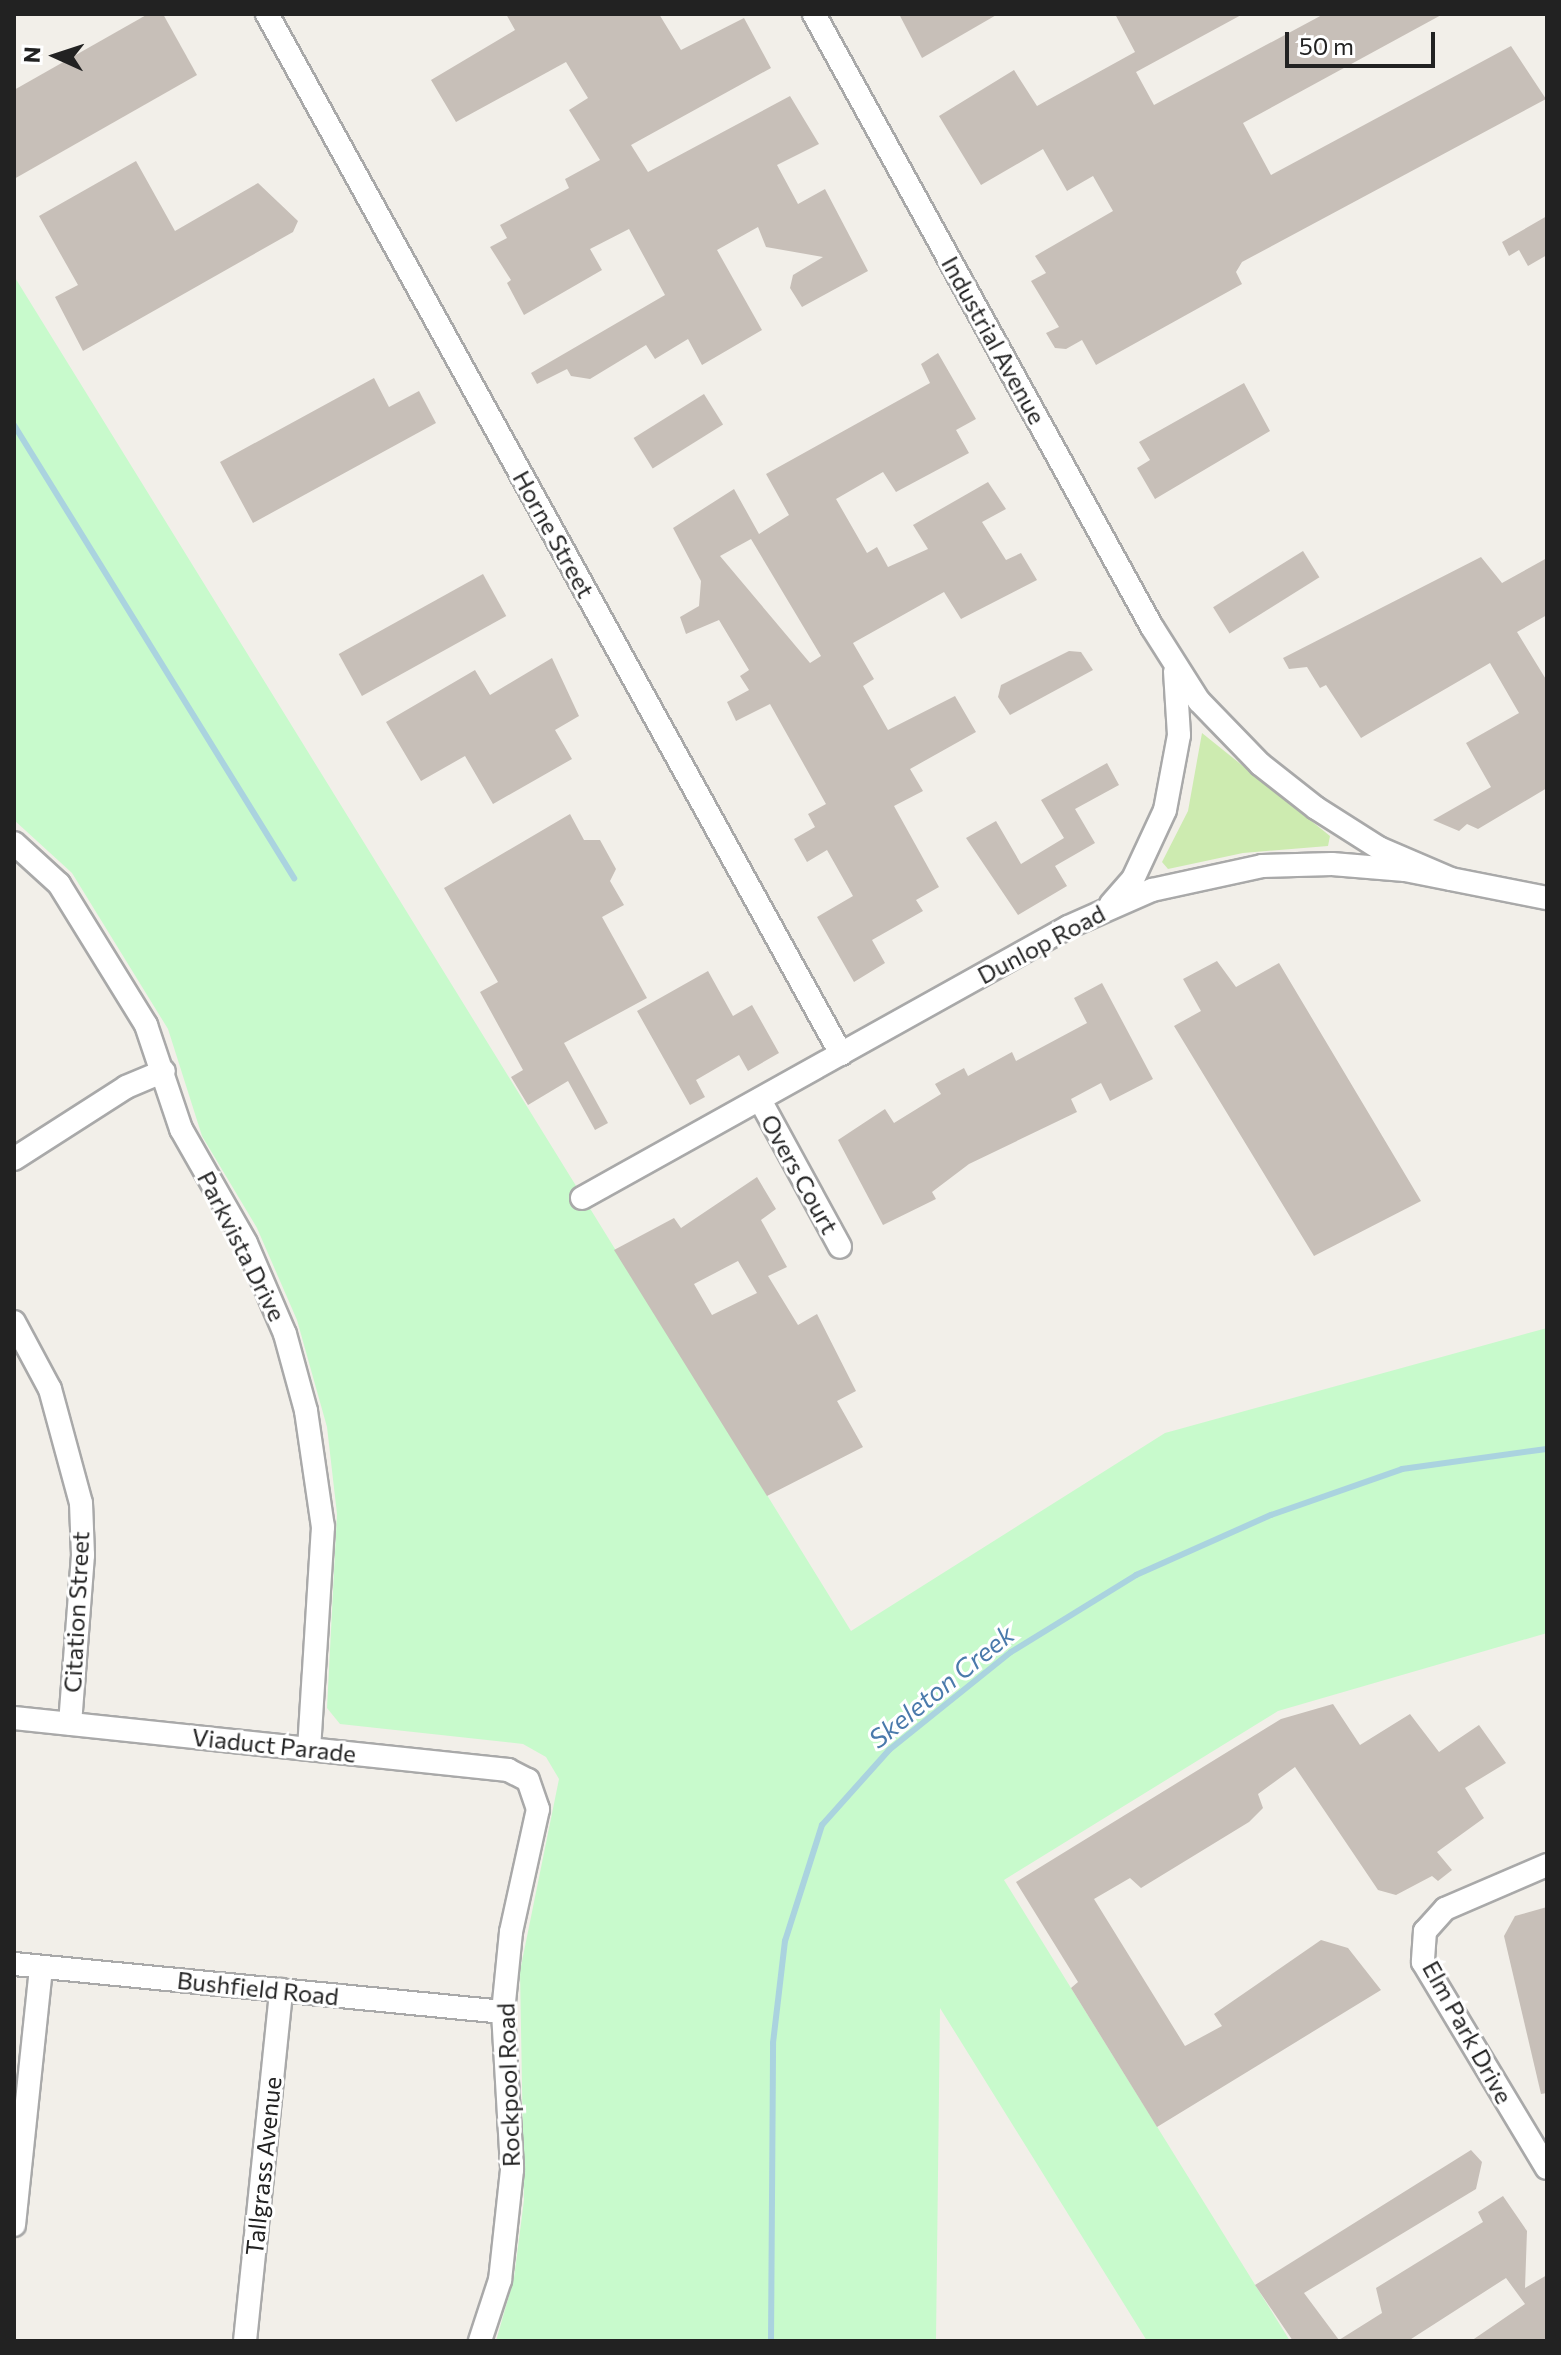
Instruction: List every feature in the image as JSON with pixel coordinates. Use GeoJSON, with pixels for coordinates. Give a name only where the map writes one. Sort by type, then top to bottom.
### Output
{"type":"FeatureCollection","features":[{"type":"Feature","properties":{"kind":"street","name":"Horne Street"},"geometry":{"type":"LineString","coordinates":[[267,14],[841,1054]]}},
{"type":"Feature","properties":{"kind":"street","name":"Industrial Avenue"},"geometry":{"type":"LineString","coordinates":[[814,14],[1174,665],[1199,701],[1291,790],[1379,848],[1451,879]]}},
{"type":"Feature","properties":{"kind":"street","name":"Industrial Avenue"},"geometry":{"type":"LineString","coordinates":[[1107,908],[1133,879],[1153,841],[1176,771],[1180,699],[1174,665]]}},
{"type":"Feature","properties":{"kind":"street","name":"Parkvista Drive"},"geometry":{"type":"LineString","coordinates":[[17,853],[47,868],[91,933],[146,1025],[187,1142],[271,1298],[306,1411],[324,1556],[309,1749]]}},
{"type":"Feature","properties":{"kind":"street","name":"Dunlop Road"},"geometry":{"type":"LineString","coordinates":[[582,1198],[1107,908],[1209,877],[1294,864],[1375,865],[1547,898]]}},
{"type":"Feature","properties":{"kind":"street"},"geometry":{"type":"LineString","coordinates":[[14,1159],[126,1087],[164,1071]]}},
{"type":"Feature","properties":{"kind":"street","name":"Overs Court"},"geometry":{"type":"LineString","coordinates":[[760,1100],[840,1247]]}},
{"type":"Feature","properties":{"kind":"street","name":"Citation Street"},"geometry":{"type":"LineString","coordinates":[[14,1322],[50,1389],[81,1503],[82,1582],[70,1724]]}},
{"type":"Feature","properties":{"kind":"street","name":"Viaduct Parade"},"geometry":{"type":"LineString","coordinates":[[14,1718],[508,1770],[530,1782]]}},
{"type":"Feature","properties":{"kind":"street","name":"Rockpool Road"},"geometry":{"type":"LineString","coordinates":[[480,2341],[500,2280],[512,2170],[503,2012],[511,1932],[538,1809],[530,1782]]}},
{"type":"Feature","properties":{"kind":"street","name":"Elm Park Drive"},"geometry":{"type":"LineString","coordinates":[[1547,1865],[1445,1909],[1425,1931],[1423,1962],[1547,2168]]}},
{"type":"Feature","properties":{"kind":"street","name":"Bushfield Road"},"geometry":{"type":"LineString","coordinates":[[14,1964],[503,2012]]}},
{"type":"Feature","properties":{"kind":"street"},"geometry":{"type":"LineString","coordinates":[[14,2225],[41,1967]]}},
{"type":"Feature","properties":{"kind":"street","name":"Tallgrass Avenue"},"geometry":{"type":"LineString","coordinates":[[245,2341],[281,1990]]}},
{"type":"Feature","properties":{"kind":"green space"},"geometry":{"type":"Polygon","coordinates":[[[14,276],[851,1631],[1165,1433],[1547,1328],[1547,1633],[1278,1711],[1004,1880],[1290,2341],[1147,2341],[940,2008],[936,2341],[496,2341],[514,2278],[524,2200],[520,1971],[559,1779],[546,1757],[523,1744],[340,1724],[327,1708],[337,1514],[327,1427],[297,1320],[257,1228],[202,1136],[168,1029],[72,873],[14,820],[14,276]]]}},
{"type":"Feature","properties":{"kind":"green space"},"geometry":{"type":"Polygon","coordinates":[[[1202,733],[1330,836],[1328,846],[1243,853],[1168,869],[1162,862],[1188,811],[1202,733]]]}},
{"type":"Feature","properties":{"kind":"building"},"geometry":{"type":"Polygon","coordinates":[[[148,14],[163,14],[197,75],[14,179],[14,90],[148,14]]]}},
{"type":"Feature","properties":{"kind":"building"},"geometry":{"type":"Polygon","coordinates":[[[506,14],[659,14],[681,50],[744,18],[771,68],[631,145],[648,172],[790,96],[819,144],[777,165],[798,204],[825,189],[868,271],[802,307],[790,288],[793,275],[823,257],[766,247],[758,227],[717,250],[762,330],[702,365],[688,339],[655,359],[646,345],[590,379],[571,376],[567,369],[537,384],[531,373],[665,295],[629,229],[590,249],[602,270],[524,315],[507,283],[511,280],[490,247],[507,238],[500,225],[569,188],[565,179],[600,160],[569,110],[588,98],[566,62],[456,122],[431,80],[515,30],[506,14]]]}},
{"type":"Feature","properties":{"kind":"building"},"geometry":{"type":"Polygon","coordinates":[[[899,14],[998,14],[922,58],[899,14]]]}},
{"type":"Feature","properties":{"kind":"building"},"geometry":{"type":"Polygon","coordinates":[[[1115,14],[1243,14],[1136,72],[1154,105],[1324,14],[1443,14],[1243,123],[1271,175],[1511,46],[1546,99],[1242,262],[1236,272],[1242,284],[1096,365],[1082,340],[1066,349],[1055,348],[1046,333],[1059,327],[1031,281],[1046,273],[1035,256],[1113,211],[1093,176],[1067,191],[1043,149],[981,185],[939,116],[1014,70],[1037,106],[1135,52],[1115,14]]]}},
{"type":"Feature","properties":{"kind":"building"},"geometry":{"type":"Polygon","coordinates":[[[136,161],[175,231],[258,183],[298,221],[293,232],[83,351],[55,297],[78,285],[39,216],[136,161]]]}},
{"type":"Feature","properties":{"kind":"building"},"geometry":{"type":"Polygon","coordinates":[[[1547,216],[1547,255],[1528,266],[1519,250],[1509,256],[1502,242],[1547,216]]]}},
{"type":"Feature","properties":{"kind":"building"},"geometry":{"type":"Polygon","coordinates":[[[938,353],[976,419],[956,430],[969,453],[896,492],[883,472],[836,499],[867,553],[877,547],[888,567],[928,549],[913,525],[988,482],[1006,509],[982,522],[1006,560],[1021,553],[1037,580],[961,619],[944,592],[853,643],[874,679],[863,686],[888,730],[955,696],[976,732],[910,769],[923,791],[894,806],[939,887],[916,900],[923,911],[872,940],[885,963],[854,982],[817,917],[853,896],[827,850],[807,862],[794,839],[815,827],[808,814],[826,804],[770,704],[736,721],[727,702],[749,690],[740,676],[749,670],[719,620],[686,634],[680,617],[699,606],[701,581],[673,528],[734,489],[759,534],[789,515],[766,474],[930,383],[921,364],[938,353]],[[751,539],[720,556],[810,663],[821,656],[751,539]]]}},
{"type":"Feature","properties":{"kind":"building"},"geometry":{"type":"Polygon","coordinates":[[[374,378],[389,407],[419,391],[436,423],[253,523],[220,462],[374,378]]]}},
{"type":"Feature","properties":{"kind":"building"},"geometry":{"type":"Polygon","coordinates":[[[1244,383],[1270,431],[1155,499],[1137,468],[1150,460],[1139,442],[1244,383]]]}},
{"type":"Feature","properties":{"kind":"building"},"geometry":{"type":"Polygon","coordinates":[[[704,394],[723,425],[653,469],[634,438],[704,394]]]}},
{"type":"Feature","properties":{"kind":"building"},"geometry":{"type":"Polygon","coordinates":[[[1303,551],[1319,577],[1230,633],[1213,607],[1303,551]]]}},
{"type":"Feature","properties":{"kind":"building"},"geometry":{"type":"Polygon","coordinates":[[[1481,557],[1502,583],[1547,558],[1547,615],[1517,632],[1547,681],[1547,788],[1478,829],[1467,824],[1459,831],[1433,820],[1491,787],[1466,743],[1519,713],[1490,663],[1361,738],[1326,685],[1320,688],[1307,667],[1289,669],[1283,658],[1481,557]]]}},
{"type":"Feature","properties":{"kind":"building"},"geometry":{"type":"Polygon","coordinates":[[[483,574],[506,616],[362,696],[339,654],[483,574]]]}},
{"type":"Feature","properties":{"kind":"building"},"geometry":{"type":"Polygon","coordinates":[[[1069,651],[1081,652],[1093,670],[1010,715],[998,697],[1001,685],[1069,651]]]}},
{"type":"Feature","properties":{"kind":"building"},"geometry":{"type":"Polygon","coordinates":[[[552,658],[579,716],[555,730],[572,759],[493,804],[465,756],[421,781],[386,722],[475,670],[490,695],[552,658]]]}},
{"type":"Feature","properties":{"kind":"building"},"geometry":{"type":"Polygon","coordinates":[[[1107,763],[1119,785],[1075,809],[1095,843],[1055,866],[1067,886],[1018,915],[966,838],[996,821],[1021,864],[1064,838],[1041,800],[1107,763]]]}},
{"type":"Feature","properties":{"kind":"building"},"geometry":{"type":"Polygon","coordinates":[[[570,814],[584,840],[600,840],[616,869],[610,881],[624,905],[602,917],[647,998],[564,1043],[608,1123],[595,1130],[568,1081],[528,1105],[511,1077],[523,1070],[480,992],[498,982],[444,888],[570,814]]]}},
{"type":"Feature","properties":{"kind":"building"},"geometry":{"type":"Polygon","coordinates":[[[1217,961],[1236,987],[1279,963],[1421,1201],[1314,1256],[1174,1026],[1201,1011],[1183,979],[1217,961]]]}},
{"type":"Feature","properties":{"kind":"building"},"geometry":{"type":"Polygon","coordinates":[[[708,971],[733,1016],[752,1005],[779,1053],[748,1071],[739,1055],[696,1080],[705,1097],[690,1105],[637,1011],[708,971]]]}},
{"type":"Feature","properties":{"kind":"building"},"geometry":{"type":"Polygon","coordinates":[[[1102,983],[1153,1079],[1110,1101],[1101,1083],[1071,1099],[1077,1112],[969,1164],[932,1192],[936,1199],[883,1225],[838,1140],[885,1109],[894,1123],[941,1094],[935,1084],[964,1068],[968,1076],[1012,1052],[1016,1061],[1087,1023],[1074,998],[1102,983]]]}},
{"type":"Feature","properties":{"kind":"building"},"geometry":{"type":"Polygon","coordinates":[[[757,1177],[776,1209],[761,1220],[787,1267],[768,1276],[798,1325],[817,1314],[856,1391],[837,1401],[863,1447],[767,1496],[614,1250],[674,1218],[681,1228],[757,1177]],[[738,1261],[694,1284],[712,1315],[757,1293],[738,1261]]]}},
{"type":"Feature","properties":{"kind":"building"},"geometry":{"type":"Polygon","coordinates":[[[1333,1704],[1360,1745],[1410,1714],[1439,1752],[1479,1725],[1506,1763],[1465,1788],[1484,1818],[1437,1852],[1452,1870],[1438,1881],[1432,1876],[1396,1895],[1378,1890],[1295,1767],[1258,1794],[1263,1808],[1249,1822],[1141,1888],[1130,1878],[1094,1899],[1185,2046],[1222,2026],[1214,2014],[1321,1940],[1348,1948],[1381,1990],[1157,2127],[1071,1988],[1078,1982],[1016,1882],[1281,1719],[1333,1704]]]}},
{"type":"Feature","properties":{"kind":"building"},"geometry":{"type":"Polygon","coordinates":[[[1547,1907],[1547,2093],[1541,2094],[1504,1936],[1515,1916],[1547,1907]]]}},
{"type":"Feature","properties":{"kind":"building"},"geometry":{"type":"Polygon","coordinates":[[[1471,2150],[1482,2162],[1476,2189],[1304,2293],[1339,2340],[1382,2313],[1376,2288],[1483,2222],[1478,2212],[1503,2196],[1527,2231],[1525,2288],[1547,2275],[1547,2341],[1471,2341],[1525,2304],[1506,2278],[1408,2341],[1293,2341],[1255,2285],[1471,2150]]]}},
{"type":"Feature","properties":{"kind":"waterway"},"geometry":{"type":"LineString","coordinates":[[14,425],[294,878]]}},
{"type":"Feature","properties":{"kind":"waterway","name":"Skeleton Creek"},"geometry":{"type":"LineString","coordinates":[[771,2341],[773,2043],[785,1941],[822,1825],[889,1750],[1011,1652],[1136,1575],[1271,1515],[1402,1469],[1547,1449]]}}]}
